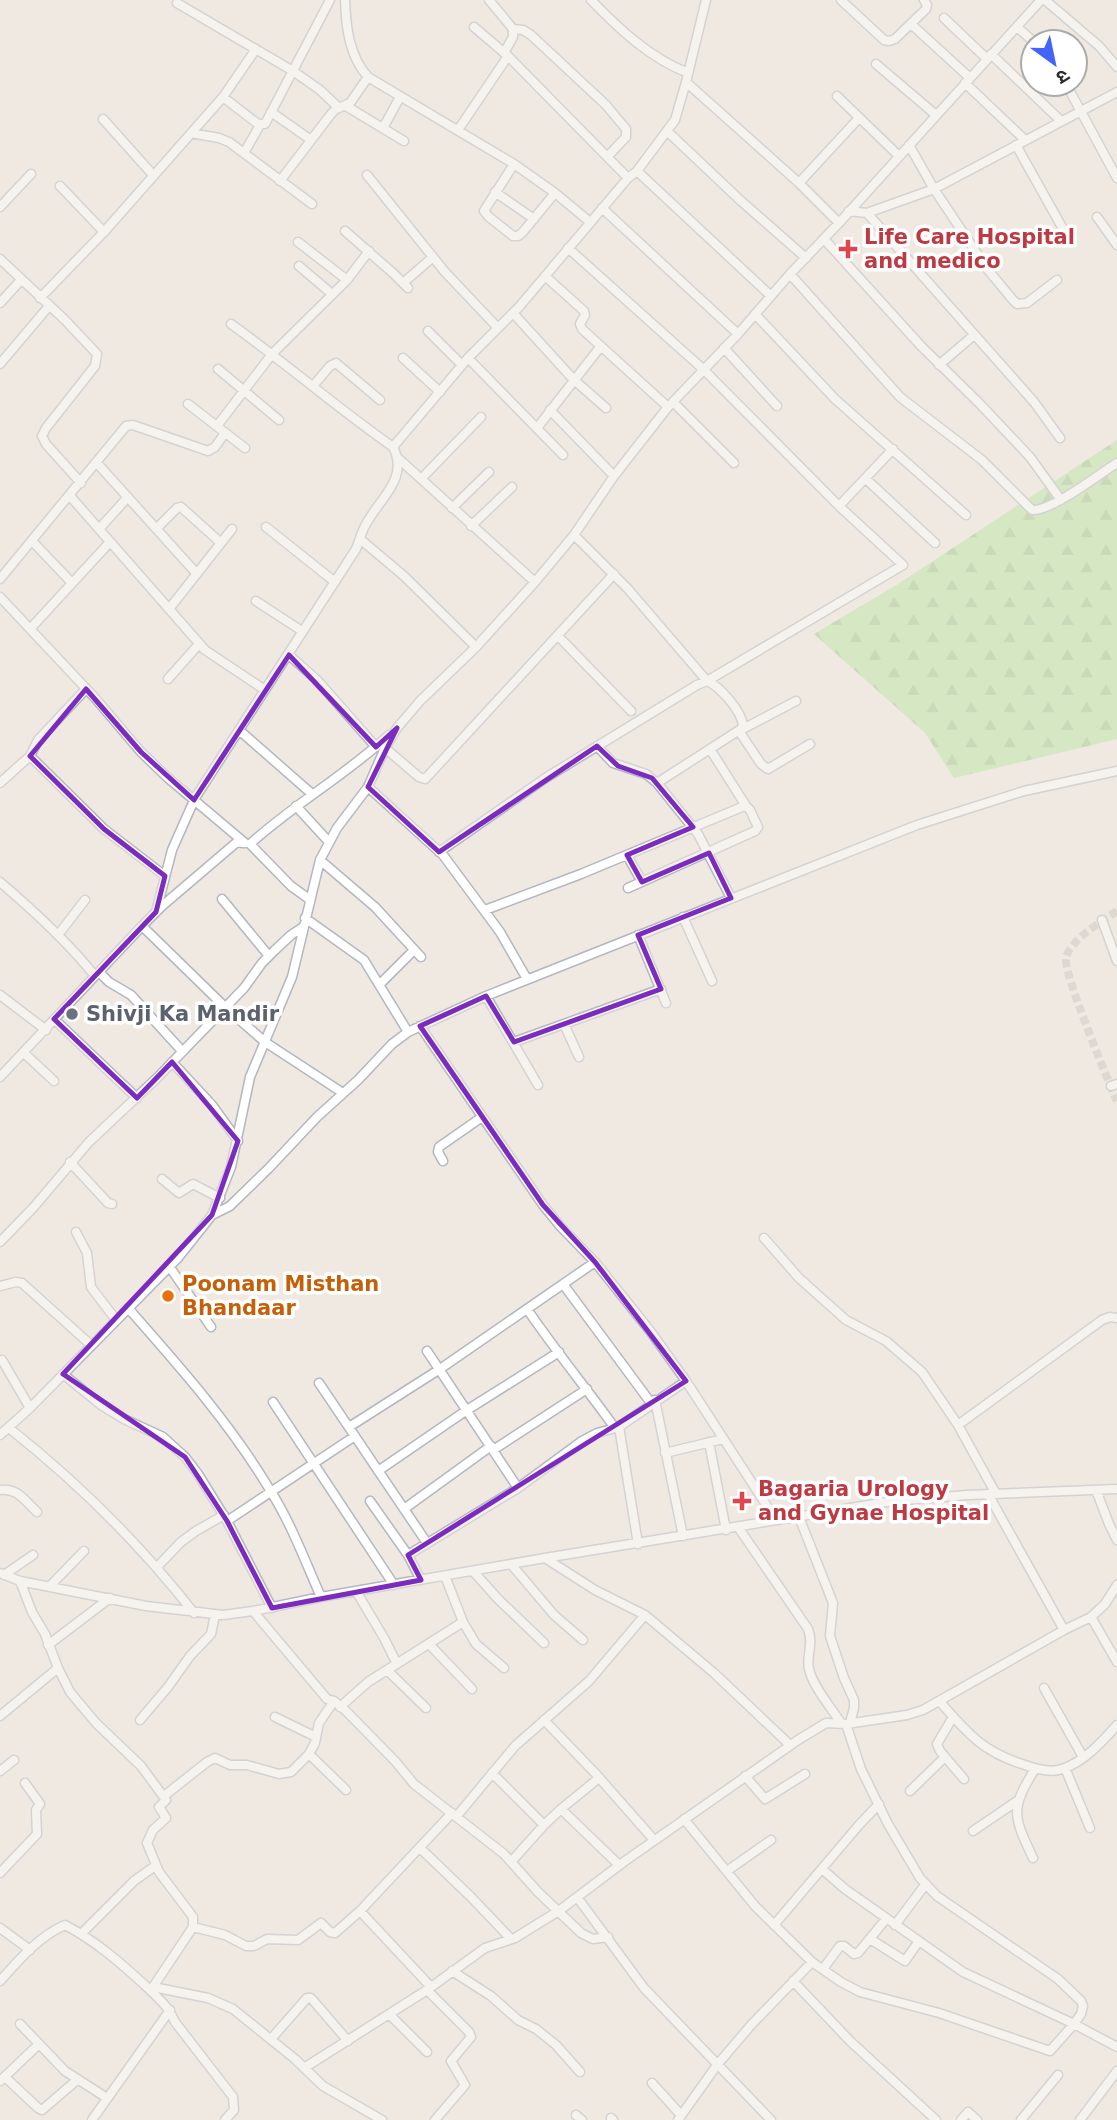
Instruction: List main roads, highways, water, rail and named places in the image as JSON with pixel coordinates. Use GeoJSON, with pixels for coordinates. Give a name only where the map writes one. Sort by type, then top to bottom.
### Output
{"type":"FeatureCollection","features":[{"type":"Feature","properties":{"kind":"tunnel"},"geometry":{"type":"LineString","coordinates":[[1117,911],[1080,938],[1068,951],[1066,958],[1078,1004],[1117,1101]]}},
{"type":"Feature","properties":{"kind":"place","name":"Life Care Hospital and medico"},"geometry":{"type":"Point","coordinates":[848,249]}},
{"type":"Feature","properties":{"kind":"place","name":"Shivji Ka Mandir"},"geometry":{"type":"Point","coordinates":[72,1014]}},
{"type":"Feature","properties":{"kind":"place","name":"Poonam Misthan Bhandaar"},"geometry":{"type":"Point","coordinates":[168,1296]}},
{"type":"Feature","properties":{"kind":"place","name":"Bagaria Urology and Gynae Hospital"},"geometry":{"type":"Point","coordinates":[742,1501]}}]}
